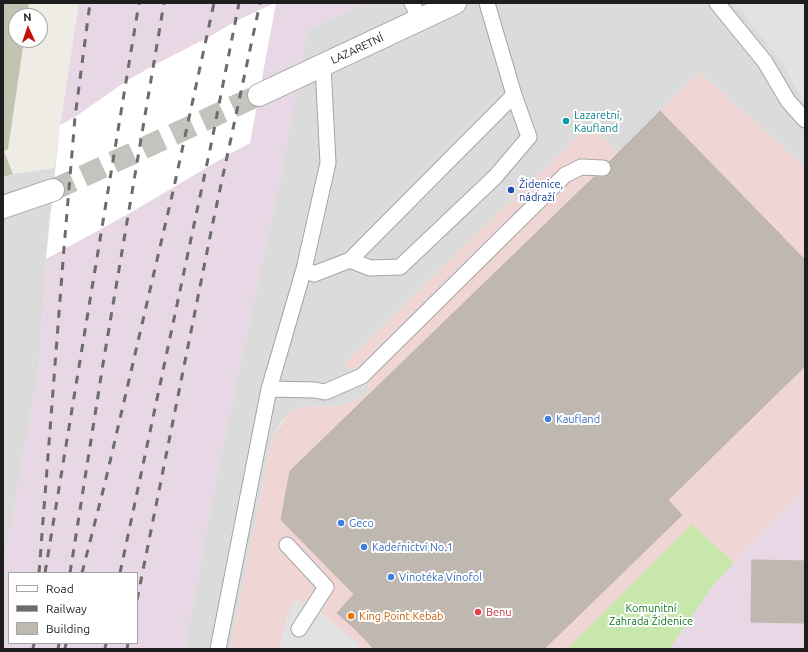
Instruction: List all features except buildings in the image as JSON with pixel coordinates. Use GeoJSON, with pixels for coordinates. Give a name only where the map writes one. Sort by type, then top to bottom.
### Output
{"type":"FeatureCollection","features":[{"type":"Feature","properties":{"kind":"street","name":"LAZARETNÍ"},"geometry":{"type":"LineString","coordinates":[[259,95],[323,65],[416,11],[455,3]]}},
{"type":"Feature","properties":{"kind":"street"},"geometry":{"type":"LineString","coordinates":[[3,207],[52,190]]}},
{"type":"Feature","properties":{"kind":"lane"},"geometry":{"type":"LineString","coordinates":[[350,260],[370,268],[400,267],[495,177],[529,137],[514,94],[487,3]]}},
{"type":"Feature","properties":{"kind":"lane"},"geometry":{"type":"LineString","coordinates":[[717,3],[765,62],[788,101],[805,120]]}},
{"type":"Feature","properties":{"kind":"lane"},"geometry":{"type":"LineString","coordinates":[[218,649],[269,389],[304,269],[328,163],[323,65]]}},
{"type":"Feature","properties":{"kind":"lane"},"geometry":{"type":"LineString","coordinates":[[304,269],[314,274],[350,260],[514,94]]}},
{"type":"Feature","properties":{"kind":"lane"},"geometry":{"type":"LineString","coordinates":[[269,389],[315,390],[325,392],[362,376],[565,174],[581,167],[603,168]]}},
{"type":"Feature","properties":{"kind":"lane"},"geometry":{"type":"LineString","coordinates":[[287,545],[326,587],[299,630]]}},
{"type":"Feature","properties":{"kind":"shaded area"},"geometry":{"type":"Polygon","coordinates":[[[3,3],[29,3],[28,8],[8,8],[8,48],[23,48],[8,149],[4,151],[13,174],[3,177],[3,3]]]}},
{"type":"Feature","properties":{"kind":"shaded area"},"geometry":{"type":"Polygon","coordinates":[[[79,3],[365,3],[308,29],[286,151],[217,473],[185,649],[3,649],[3,570],[39,368],[46,259],[57,147],[79,3]]]}},
{"type":"Feature","properties":{"kind":"shaded area"},"geometry":{"type":"Polygon","coordinates":[[[365,3],[805,3],[805,167],[699,72],[618,153],[590,124],[345,363],[372,391],[352,402],[338,406],[301,407],[289,414],[280,424],[272,438],[230,649],[185,649],[217,473],[286,151],[278,127],[50,212],[39,368],[3,570],[3,177],[13,174],[55,168],[308,29],[365,3]]]}},
{"type":"Feature","properties":{"kind":"shaded area"},"geometry":{"type":"Polygon","coordinates":[[[735,3],[805,3],[805,101],[796,89],[783,65],[735,3]]]}},
{"type":"Feature","properties":{"kind":"shaded area","name":"Kaufland"},"geometry":{"type":"Polygon","coordinates":[[[699,72],[805,167],[805,488],[714,584],[669,649],[230,649],[272,438],[289,414],[301,407],[338,406],[352,402],[371,392],[345,363],[590,124],[618,153],[699,72]]]}},
{"type":"Feature","properties":{"kind":"shaded area"},"geometry":{"type":"Polygon","coordinates":[[[805,488],[805,649],[669,649],[714,584],[805,488]]]}},
{"type":"Feature","properties":{"kind":"shaded area"},"geometry":{"type":"Polygon","coordinates":[[[295,598],[320,611],[356,642],[361,649],[279,649],[286,621],[295,598]]]}},
{"type":"Feature","properties":{"kind":"green space","name":"Komunitní Zahrada Židenice"},"geometry":{"type":"Polygon","coordinates":[[[692,524],[734,563],[714,584],[669,649],[567,649],[692,524]]]}},
{"type":"Feature","properties":{"kind":"pier"},"geometry":{"type":"Polygon","coordinates":[[[275,3],[250,143],[130,213],[46,259],[60,125],[75,117],[125,82],[154,65],[207,38],[236,21],[275,3]]]}},
{"type":"Feature","properties":{"kind":"tunnel"},"geometry":{"type":"LineString","coordinates":[[53,190],[259,95]]}},
{"type":"Feature","properties":{"kind":"railway"},"geometry":{"type":"LineString","coordinates":[[39,572],[75,117],[90,3]]}},
{"type":"Feature","properties":{"kind":"railway"},"geometry":{"type":"LineString","coordinates":[[45,572],[139,3]]}},
{"type":"Feature","properties":{"kind":"railway"},"geometry":{"type":"LineString","coordinates":[[70,572],[103,364],[164,3]]}},
{"type":"Feature","properties":{"kind":"railway"},"geometry":{"type":"LineString","coordinates":[[82,572],[105,483],[174,187],[214,3]]}},
{"type":"Feature","properties":{"kind":"railway"},"geometry":{"type":"LineString","coordinates":[[120,572],[212,140],[239,3]]}},
{"type":"Feature","properties":{"kind":"railway"},"geometry":{"type":"LineString","coordinates":[[138,595],[213,222],[260,3]]}},
{"type":"Feature","properties":{"kind":"railway"},"geometry":{"type":"LineString","coordinates":[[33,649],[34,644]]}},
{"type":"Feature","properties":{"kind":"railway"},"geometry":{"type":"LineString","coordinates":[[58,649],[59,644]]}},
{"type":"Feature","properties":{"kind":"railway"},"geometry":{"type":"LineString","coordinates":[[65,649],[66,644]]}},
{"type":"Feature","properties":{"kind":"railway"},"geometry":{"type":"LineString","coordinates":[[105,649],[106,644]]}},
{"type":"Feature","properties":{"kind":"railway"},"geometry":{"type":"LineString","coordinates":[[127,649],[128,644]]}},
{"type":"Feature","properties":{"kind":"place","name":"Lazaretní, Kaufland"},"geometry":{"type":"Point","coordinates":[566,121]}},
{"type":"Feature","properties":{"kind":"place","name":"Židenice, nádraží"},"geometry":{"type":"Point","coordinates":[511,190]}},
{"type":"Feature","properties":{"kind":"place","name":"Kaufland"},"geometry":{"type":"Point","coordinates":[548,419]}},
{"type":"Feature","properties":{"kind":"place","name":"Geco"},"geometry":{"type":"Point","coordinates":[341,523]}},
{"type":"Feature","properties":{"kind":"place","name":"Kadeřnictví No.1"},"geometry":{"type":"Point","coordinates":[364,547]}},
{"type":"Feature","properties":{"kind":"place","name":"Vinotéka Vinofol"},"geometry":{"type":"Point","coordinates":[391,577]}},
{"type":"Feature","properties":{"kind":"place","name":"Benu"},"geometry":{"type":"Point","coordinates":[478,612]}},
{"type":"Feature","properties":{"kind":"place","name":"King Point Kebab"},"geometry":{"type":"Point","coordinates":[351,616]}}]}
